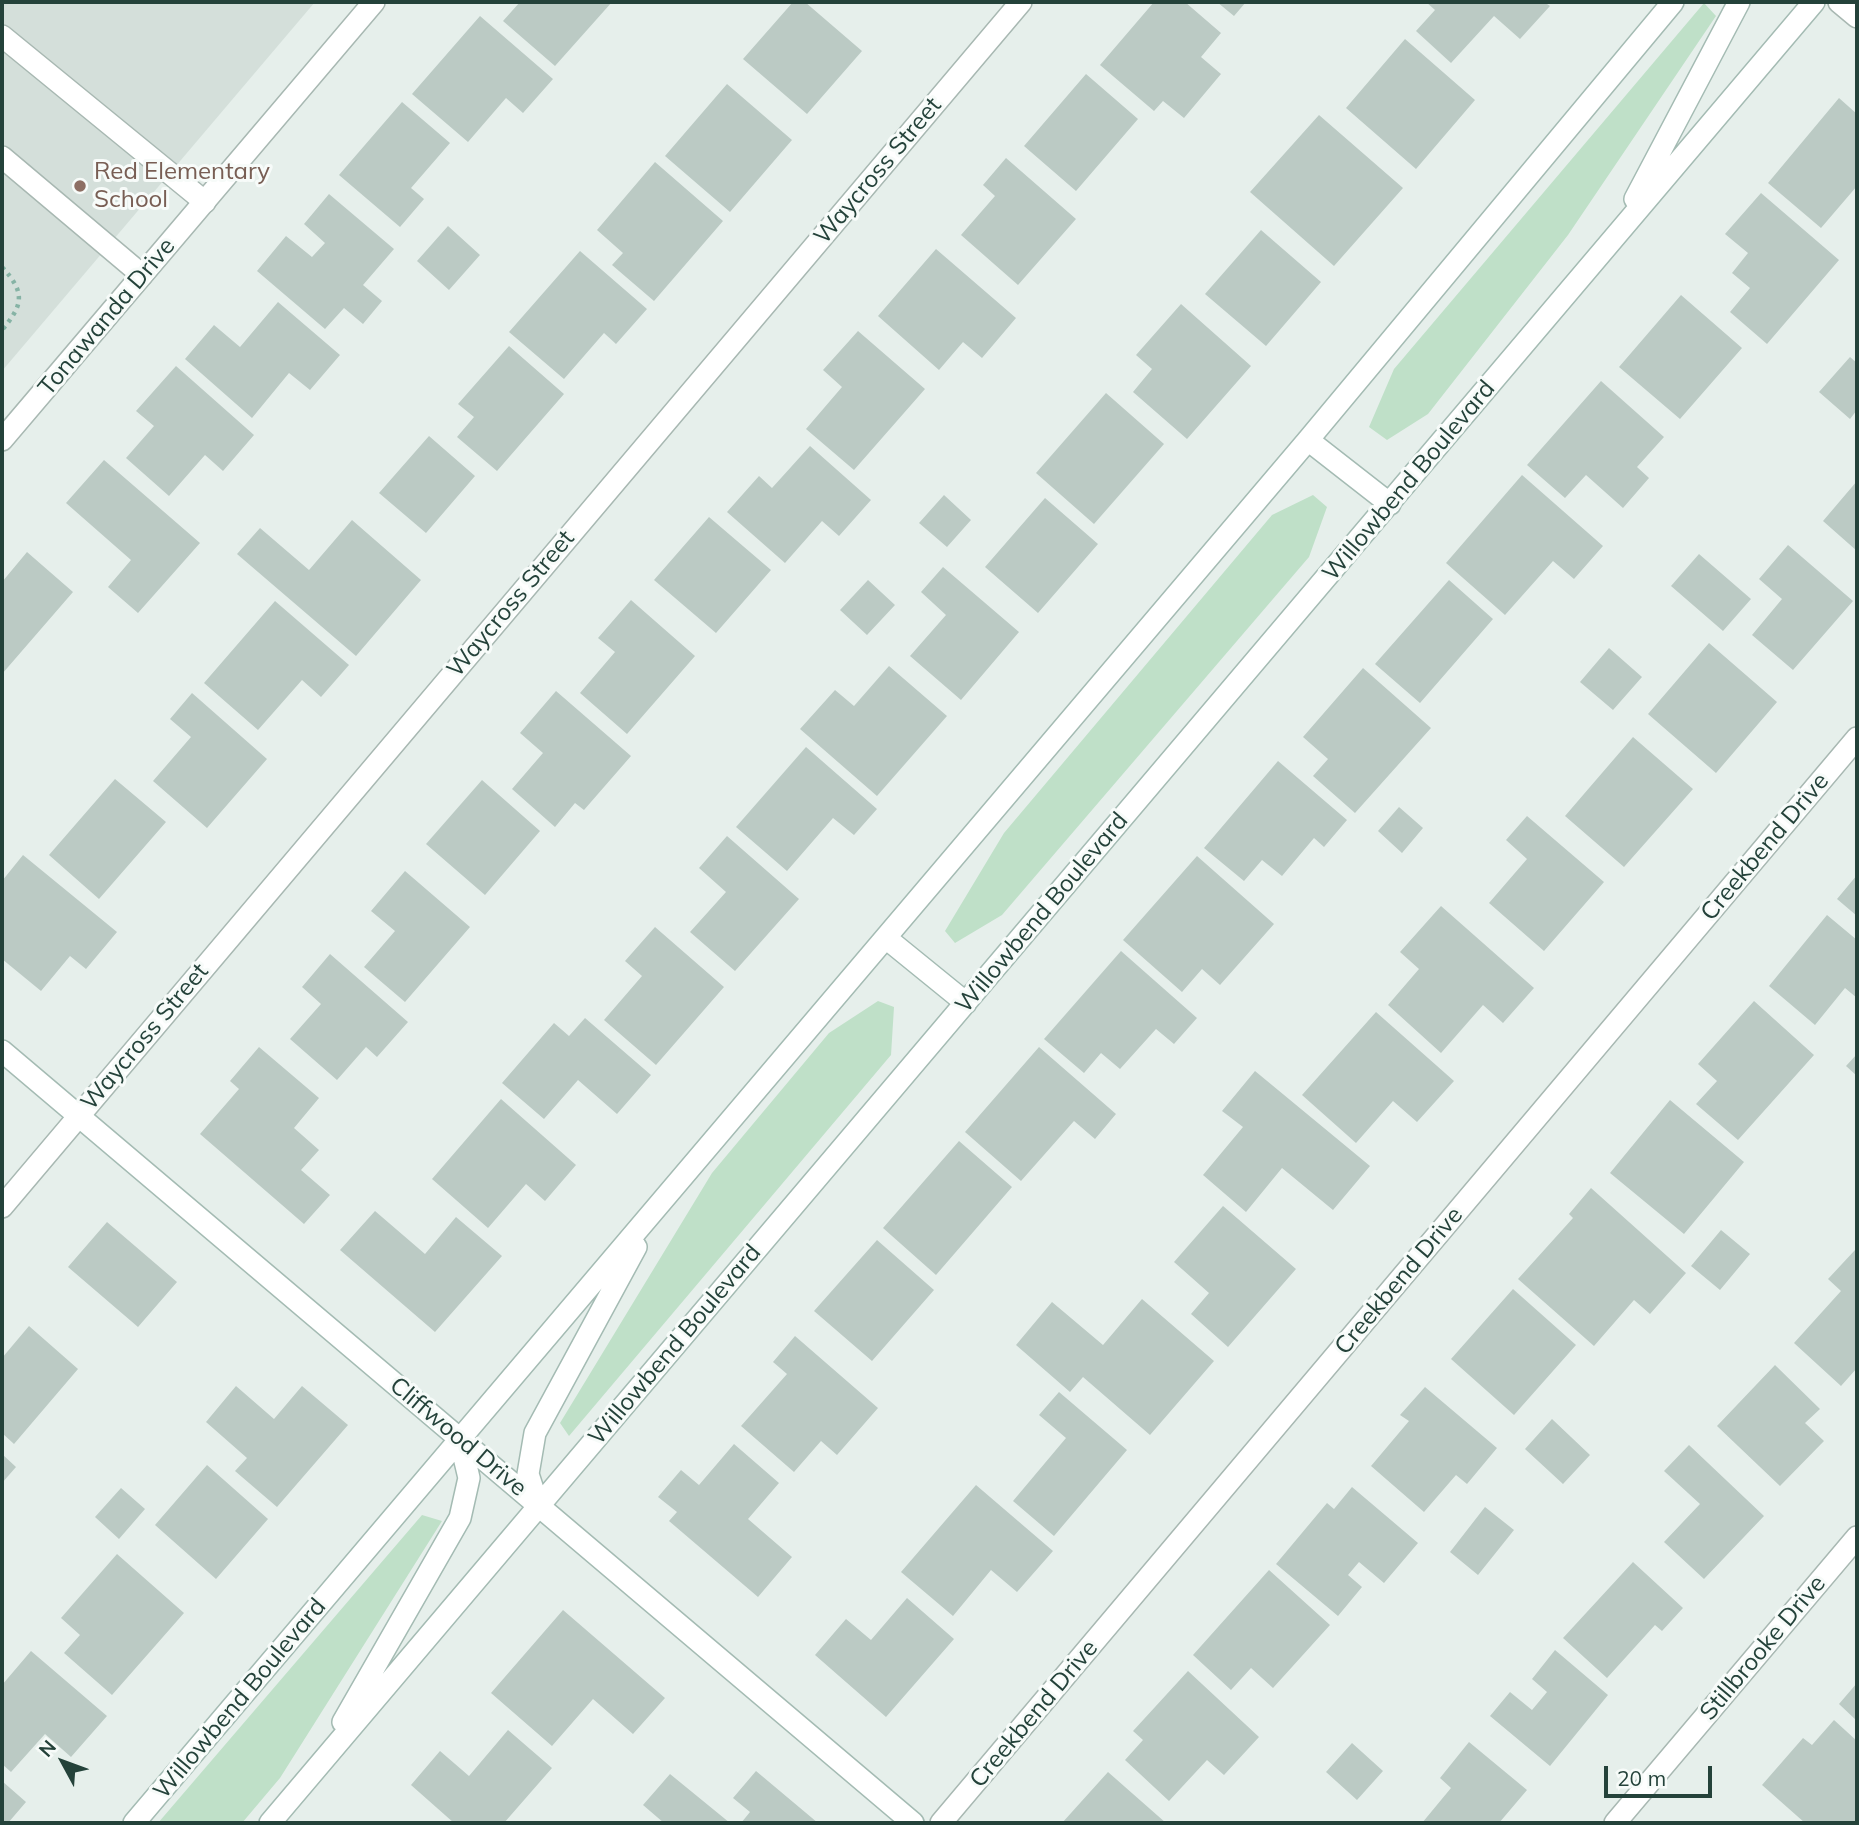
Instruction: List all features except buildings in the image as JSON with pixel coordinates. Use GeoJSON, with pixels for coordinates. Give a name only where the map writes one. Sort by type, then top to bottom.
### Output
{"type":"FeatureCollection","features":[{"type":"Feature","properties":{"kind":"main road","name":"Tonawanda Drive"},"geometry":{"type":"LineString","coordinates":[[2,440],[374,2]]}},
{"type":"Feature","properties":{"kind":"main road","name":"Waycross Street"},"geometry":{"type":"LineString","coordinates":[[2,1207],[1021,2]]}},
{"type":"Feature","properties":{"kind":"main road","name":"Willowbend Boulevard"},"geometry":{"type":"LineString","coordinates":[[134,1823],[1308,440],[1673,2]]}},
{"type":"Feature","properties":{"kind":"main road"},"geometry":{"type":"LineString","coordinates":[[1615,238],[1739,2]]}},
{"type":"Feature","properties":{"kind":"main road","name":"Willowbend Boulevard"},"geometry":{"type":"LineString","coordinates":[[270,1823],[1814,2]]}},
{"type":"Feature","properties":{"kind":"main road"},"geometry":{"type":"LineString","coordinates":[[1839,2],[1857,17]]}},
{"type":"Feature","properties":{"kind":"main road"},"geometry":{"type":"LineString","coordinates":[[2,36],[205,202]]}},
{"type":"Feature","properties":{"kind":"main road"},"geometry":{"type":"LineString","coordinates":[[2,157],[142,275]]}},
{"type":"Feature","properties":{"kind":"main road"},"geometry":{"type":"LineString","coordinates":[[1308,440],[1390,504]]}},
{"type":"Feature","properties":{"kind":"main road","name":"Creekbend Drive"},"geometry":{"type":"LineString","coordinates":[[942,1823],[1857,738]]}},
{"type":"Feature","properties":{"kind":"main road"},"geometry":{"type":"LineString","coordinates":[[886,938],[966,1003]]}},
{"type":"Feature","properties":{"kind":"main road","name":"Cliffwood Drive"},"geometry":{"type":"LineString","coordinates":[[2,1051],[913,1823]]}},
{"type":"Feature","properties":{"kind":"main road"},"geometry":{"type":"LineString","coordinates":[[538,1506],[528,1474],[535,1433],[657,1208]]}},
{"type":"Feature","properties":{"kind":"main road"},"geometry":{"type":"LineString","coordinates":[[315,1770],[460,1518],[469,1478],[460,1440]]}},
{"type":"Feature","properties":{"kind":"main road","name":"Stillbrooke Drive"},"geometry":{"type":"LineString","coordinates":[[1615,1823],[1857,1537]]}},
{"type":"Feature","properties":{"kind":"path"},"geometry":{"type":"LineString","coordinates":[[2,267],[15,283],[20,296],[18,311],[2,330]]}},
{"type":"Feature","properties":{"kind":"shaded area","name":"Red Elementary School"},"geometry":{"type":"Polygon","coordinates":[[[2,2],[315,2],[2,371],[2,2]]]}},
{"type":"Feature","properties":{"kind":"green space"},"geometry":{"type":"Polygon","coordinates":[[[1704,3],[1716,16],[1568,235],[1428,414],[1387,440],[1369,427],[1394,369],[1704,3]]]}},
{"type":"Feature","properties":{"kind":"green space"},"geometry":{"type":"Polygon","coordinates":[[[1313,495],[1327,507],[1309,557],[1002,915],[955,943],[945,931],[1004,833],[1272,515],[1313,495]]]}},
{"type":"Feature","properties":{"kind":"green space"},"geometry":{"type":"Polygon","coordinates":[[[878,1001],[894,1007],[891,1055],[569,1436],[560,1423],[712,1173],[829,1033],[878,1001]]]}},
{"type":"Feature","properties":{"kind":"green space"},"geometry":{"type":"Polygon","coordinates":[[[422,1515],[442,1521],[280,1778],[242,1823],[158,1823],[422,1515]]]}},
{"type":"Feature","properties":{"kind":"place","name":"Red Elementary School"},"geometry":{"type":"Point","coordinates":[80,186]}}]}
